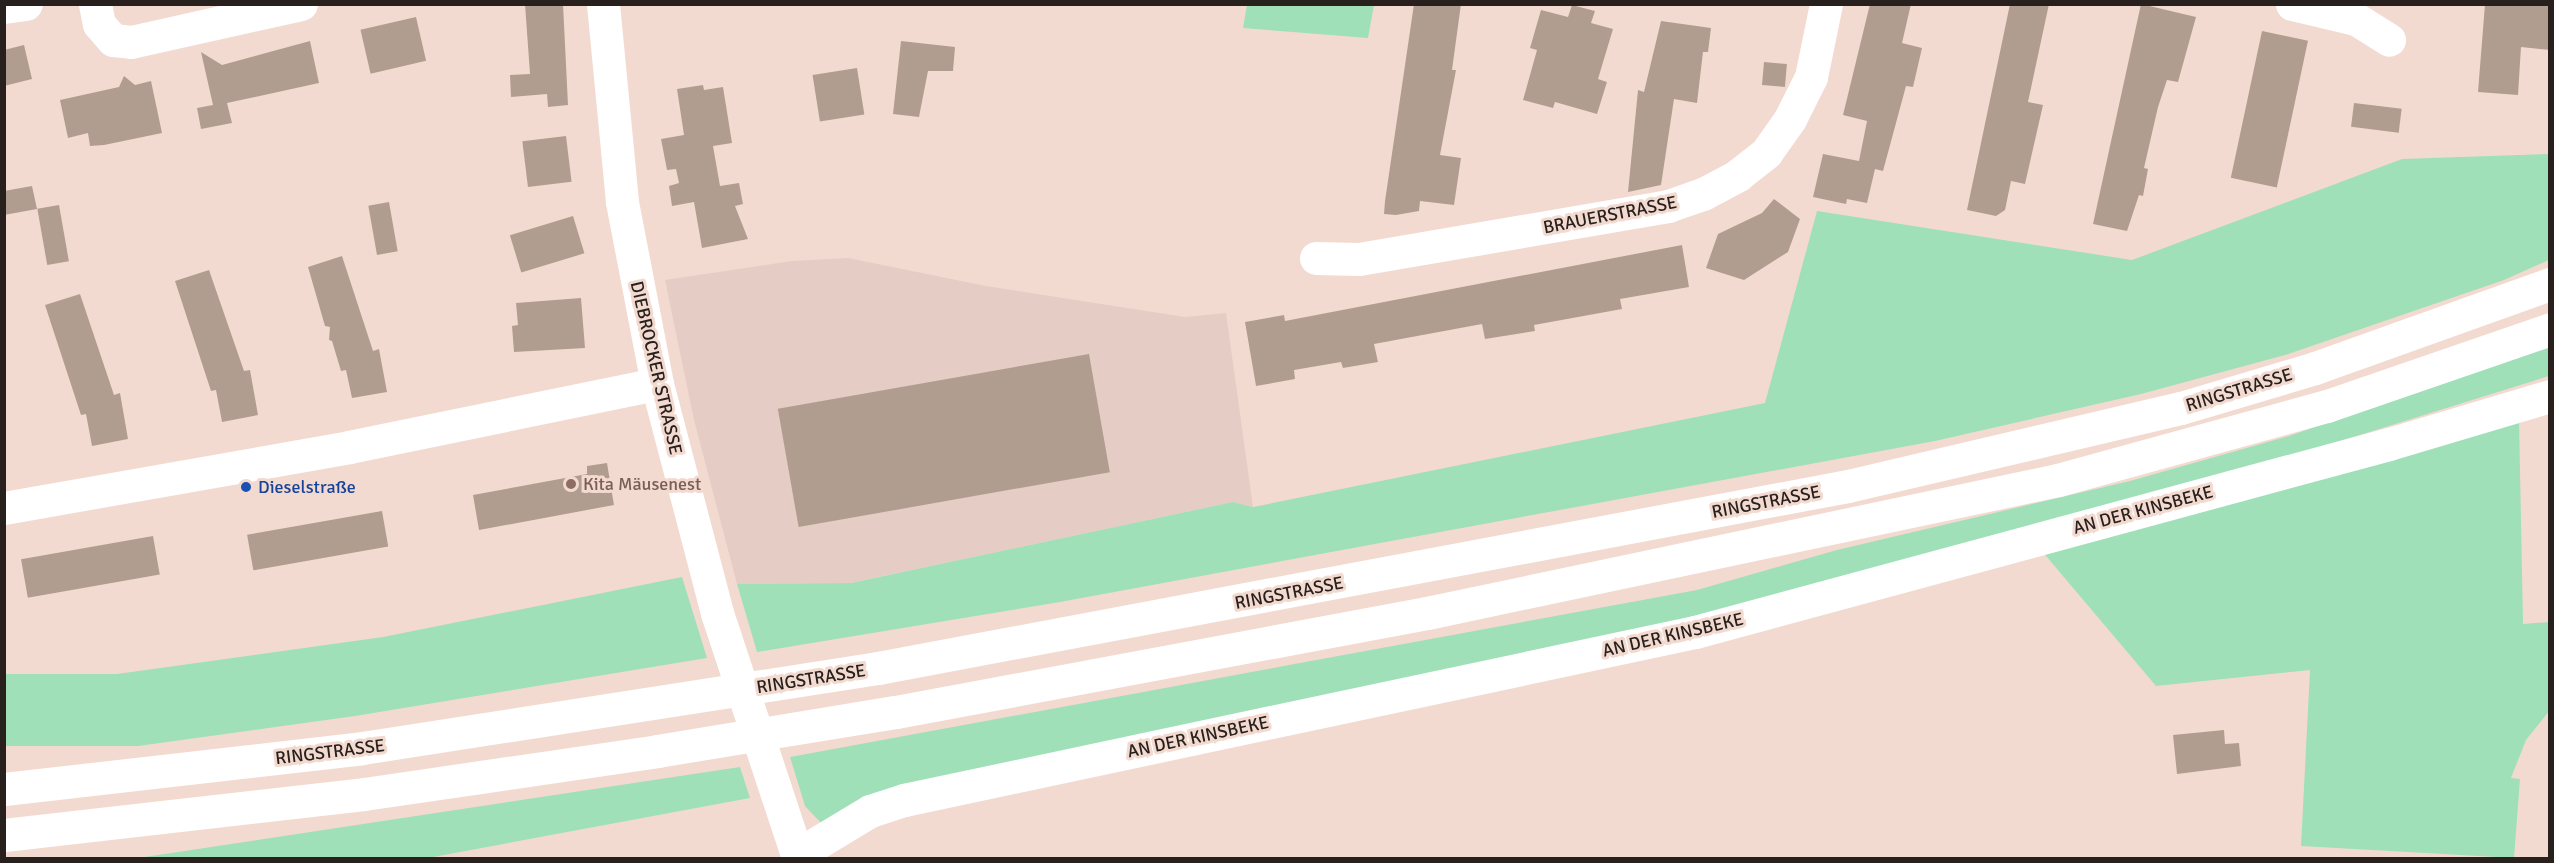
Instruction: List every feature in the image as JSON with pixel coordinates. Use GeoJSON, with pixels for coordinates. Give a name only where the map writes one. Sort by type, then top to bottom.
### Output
{"type":"FeatureCollection","features":[{"type":"Feature","properties":{"kind":"main road"},"geometry":{"type":"LineString","coordinates":[[4,7],[26,4]]}},
{"type":"Feature","properties":{"kind":"main road"},"geometry":{"type":"LineString","coordinates":[[95,4],[99,24],[113,40],[131,42],[301,4]]}},
{"type":"Feature","properties":{"kind":"main road","name":"DIEBROCKER STRASSE"},"geometry":{"type":"LineString","coordinates":[[603,4],[622,202],[657,384],[717,613],[797,857]]}},
{"type":"Feature","properties":{"kind":"main road","name":"BRAUERSTRASSE"},"geometry":{"type":"LineString","coordinates":[[1317,258],[1359,259],[1668,206],[1703,194],[1738,175],[1766,153],[1790,119],[1811,77],[1826,4]]}},
{"type":"Feature","properties":{"kind":"main road"},"geometry":{"type":"LineString","coordinates":[[2292,4],[2356,20],[2389,40]]}},
{"type":"Feature","properties":{"kind":"main road","name":"RINGSTRASSE"},"geometry":{"type":"LineString","coordinates":[[4,789],[362,748],[831,676],[1837,488],[2181,408],[2315,368],[2550,284]]}},
{"type":"Feature","properties":{"kind":"main road"},"geometry":{"type":"LineString","coordinates":[[4,835],[364,794],[657,751],[941,703],[1426,613],[2058,480],[2327,406],[2550,329]]}},
{"type":"Feature","properties":{"kind":"main road"},"geometry":{"type":"LineString","coordinates":[[4,508],[349,447],[657,384]]}},
{"type":"Feature","properties":{"kind":"main road","name":"AN DER KINSBEKE"},"geometry":{"type":"LineString","coordinates":[[797,857],[870,811],[904,800],[1695,632],[2389,444],[2550,396]]}},
{"type":"Feature","properties":{"kind":"shaded area"},"geometry":{"type":"Polygon","coordinates":[[[848,258],[986,286],[1185,317],[1226,313],[1253,507],[1233,502],[850,583],[737,584],[694,420],[665,280],[792,261],[848,258]]]}},
{"type":"Feature","properties":{"kind":"green space"},"geometry":{"type":"Polygon","coordinates":[[[1247,4],[1374,5],[1368,38],[1243,28],[1247,4]]]}},
{"type":"Feature","properties":{"kind":"green space"},"geometry":{"type":"Polygon","coordinates":[[[2549,154],[2549,260],[2504,280],[2285,355],[2141,394],[1935,441],[1060,602],[757,652],[737,584],[851,583],[1233,502],[1253,507],[1765,403],[1817,211],[2132,260],[2402,159],[2549,154]]]}},
{"type":"Feature","properties":{"kind":"green space"},"geometry":{"type":"Polygon","coordinates":[[[2549,346],[2549,376],[2276,461],[1685,624],[823,825],[805,806],[790,757],[1697,590],[1837,550],[2130,481],[2289,436],[2549,346]]]}},
{"type":"Feature","properties":{"kind":"green space"},"geometry":{"type":"Polygon","coordinates":[[[2519,418],[2523,624],[2549,622],[2550,710],[2526,740],[2511,778],[2520,779],[2514,858],[2301,846],[2310,670],[2156,686],[2041,550],[2519,418]]]}},
{"type":"Feature","properties":{"kind":"green space"},"geometry":{"type":"Polygon","coordinates":[[[682,577],[707,658],[355,716],[138,746],[5,746],[5,674],[117,674],[383,637],[682,577]]]}},
{"type":"Feature","properties":{"kind":"green space"},"geometry":{"type":"Polygon","coordinates":[[[740,767],[750,798],[428,858],[138,858],[740,767]]]}},
{"type":"Feature","properties":{"kind":"building"},"geometry":{"type":"Polygon","coordinates":[[[525,4],[563,4],[568,105],[548,107],[547,94],[511,97],[510,75],[530,74],[525,4]]]}},
{"type":"Feature","properties":{"kind":"building"},"geometry":{"type":"Polygon","coordinates":[[[1414,4],[1461,4],[1452,70],[1456,70],[1440,155],[1461,158],[1454,205],[1420,201],[1419,211],[1396,215],[1384,214],[1385,201],[1414,4]]]}},
{"type":"Feature","properties":{"kind":"building"},"geometry":{"type":"Polygon","coordinates":[[[1870,4],[1911,4],[1902,43],[1922,48],[1913,87],[1906,86],[1883,171],[1875,169],[1867,203],[1847,199],[1846,204],[1813,197],[1823,154],[1859,161],[1867,121],[1843,115],[1870,4]]]}},
{"type":"Feature","properties":{"kind":"building"},"geometry":{"type":"Polygon","coordinates":[[[2010,4],[2049,4],[2028,102],[2043,105],[2025,184],[2011,181],[2005,210],[1996,216],[1967,210],[2010,4]]]}},
{"type":"Feature","properties":{"kind":"building"},"geometry":{"type":"Polygon","coordinates":[[[2141,4],[2196,17],[2178,82],[2167,80],[2158,107],[2144,168],[2148,169],[2143,196],[2139,195],[2127,231],[2093,224],[2141,4]]]}},
{"type":"Feature","properties":{"kind":"building"},"geometry":{"type":"Polygon","coordinates":[[[2485,4],[2550,4],[2550,50],[2521,47],[2518,95],[2478,92],[2485,4]]]}},
{"type":"Feature","properties":{"kind":"building"},"geometry":{"type":"Polygon","coordinates":[[[1572,5],[1595,11],[1591,23],[1613,29],[1598,79],[1607,82],[1597,114],[1555,102],[1553,108],[1523,100],[1537,50],[1530,48],[1541,10],[1568,17],[1572,5]]]}},
{"type":"Feature","properties":{"kind":"building"},"geometry":{"type":"Polygon","coordinates":[[[416,17],[426,61],[371,74],[360,30],[416,17]]]}},
{"type":"Feature","properties":{"kind":"building"},"geometry":{"type":"Polygon","coordinates":[[[1661,21],[1711,28],[1708,52],[1703,52],[1697,103],[1674,99],[1661,185],[1628,192],[1638,90],[1644,92],[1661,21]]]}},
{"type":"Feature","properties":{"kind":"building"},"geometry":{"type":"Polygon","coordinates":[[[2262,31],[2308,41],[2277,187],[2231,178],[2262,31]]]}},
{"type":"Feature","properties":{"kind":"building"},"geometry":{"type":"Polygon","coordinates":[[[310,41],[319,83],[227,103],[232,123],[201,129],[197,108],[213,105],[201,52],[222,65],[310,41]]]}},
{"type":"Feature","properties":{"kind":"building"},"geometry":{"type":"Polygon","coordinates":[[[901,41],[955,47],[953,71],[928,71],[919,117],[893,114],[901,41]]]}},
{"type":"Feature","properties":{"kind":"building"},"geometry":{"type":"Polygon","coordinates":[[[24,45],[32,79],[4,86],[4,50],[24,45]]]}},
{"type":"Feature","properties":{"kind":"building"},"geometry":{"type":"Polygon","coordinates":[[[1764,62],[1787,64],[1785,87],[1762,85],[1764,62]]]}},
{"type":"Feature","properties":{"kind":"building"},"geometry":{"type":"Polygon","coordinates":[[[857,68],[864,114],[820,121],[813,75],[857,68]]]}},
{"type":"Feature","properties":{"kind":"building"},"geometry":{"type":"Polygon","coordinates":[[[124,76],[135,85],[151,81],[162,133],[90,146],[88,133],[68,138],[60,100],[119,87],[124,76]]]}},
{"type":"Feature","properties":{"kind":"building"},"geometry":{"type":"Polygon","coordinates":[[[703,85],[704,90],[723,87],[732,143],[713,146],[720,186],[739,183],[743,204],[735,206],[748,239],[702,248],[694,202],[672,206],[669,186],[679,183],[676,169],[667,170],[661,139],[684,135],[677,89],[703,85]]]}},
{"type":"Feature","properties":{"kind":"building"},"geometry":{"type":"Polygon","coordinates":[[[2354,103],[2402,109],[2399,133],[2351,127],[2354,103]]]}},
{"type":"Feature","properties":{"kind":"building"},"geometry":{"type":"Polygon","coordinates":[[[566,136],[572,182],[528,187],[522,141],[566,136]]]}},
{"type":"Feature","properties":{"kind":"building"},"geometry":{"type":"Polygon","coordinates":[[[32,186],[37,209],[4,215],[4,191],[32,186]]]}},
{"type":"Feature","properties":{"kind":"building"},"geometry":{"type":"Polygon","coordinates":[[[1774,199],[1800,219],[1788,252],[1744,280],[1706,268],[1718,234],[1762,213],[1774,199]]]}},
{"type":"Feature","properties":{"kind":"building"},"geometry":{"type":"Polygon","coordinates":[[[389,202],[398,251],[377,255],[368,206],[389,202]]]}},
{"type":"Feature","properties":{"kind":"building"},"geometry":{"type":"Polygon","coordinates":[[[59,205],[69,261],[47,265],[37,209],[59,205]]]}},
{"type":"Feature","properties":{"kind":"building"},"geometry":{"type":"Polygon","coordinates":[[[573,216],[584,253],[521,273],[510,235],[573,216]]]}},
{"type":"Feature","properties":{"kind":"building"},"geometry":{"type":"Polygon","coordinates":[[[1682,245],[1689,287],[1620,299],[1622,309],[1534,325],[1535,331],[1485,339],[1482,324],[1374,344],[1378,362],[1343,368],[1341,362],[1294,370],[1295,379],[1256,386],[1245,322],[1284,315],[1285,321],[1682,245]]]}},
{"type":"Feature","properties":{"kind":"building"},"geometry":{"type":"Polygon","coordinates":[[[342,256],[373,351],[379,349],[387,392],[352,398],[346,370],[341,371],[332,341],[329,340],[330,327],[325,326],[308,267],[342,256]]]}},
{"type":"Feature","properties":{"kind":"building"},"geometry":{"type":"Polygon","coordinates":[[[209,270],[244,371],[250,370],[258,415],[222,422],[216,390],[211,391],[175,281],[209,270]]]}},
{"type":"Feature","properties":{"kind":"building"},"geometry":{"type":"Polygon","coordinates":[[[80,294],[114,395],[120,393],[128,439],[92,446],[86,414],[81,415],[45,305],[80,294]]]}},
{"type":"Feature","properties":{"kind":"building"},"geometry":{"type":"Polygon","coordinates":[[[581,298],[585,348],[514,352],[512,326],[518,325],[516,303],[581,298]]]}},
{"type":"Feature","properties":{"kind":"building"},"geometry":{"type":"Polygon","coordinates":[[[1089,354],[1110,472],[799,527],[778,409],[1089,354]]]}},
{"type":"Feature","properties":{"kind":"building"},"geometry":{"type":"Polygon","coordinates":[[[607,463],[614,505],[479,530],[473,495],[587,474],[587,466],[607,463]]]}},
{"type":"Feature","properties":{"kind":"building"},"geometry":{"type":"Polygon","coordinates":[[[382,511],[388,546],[253,570],[247,535],[382,511]]]}},
{"type":"Feature","properties":{"kind":"building"},"geometry":{"type":"Polygon","coordinates":[[[153,536],[160,574],[28,598],[21,559],[153,536]]]}},
{"type":"Feature","properties":{"kind":"building"},"geometry":{"type":"Polygon","coordinates":[[[2224,730],[2225,744],[2239,743],[2241,766],[2177,774],[2173,735],[2224,730]]]}},
{"type":"Feature","properties":{"kind":"place","name":"Kita Mäusenest"},"geometry":{"type":"Point","coordinates":[571,484]}},
{"type":"Feature","properties":{"kind":"place","name":"Dieselstraße"},"geometry":{"type":"Point","coordinates":[246,487]}}]}
